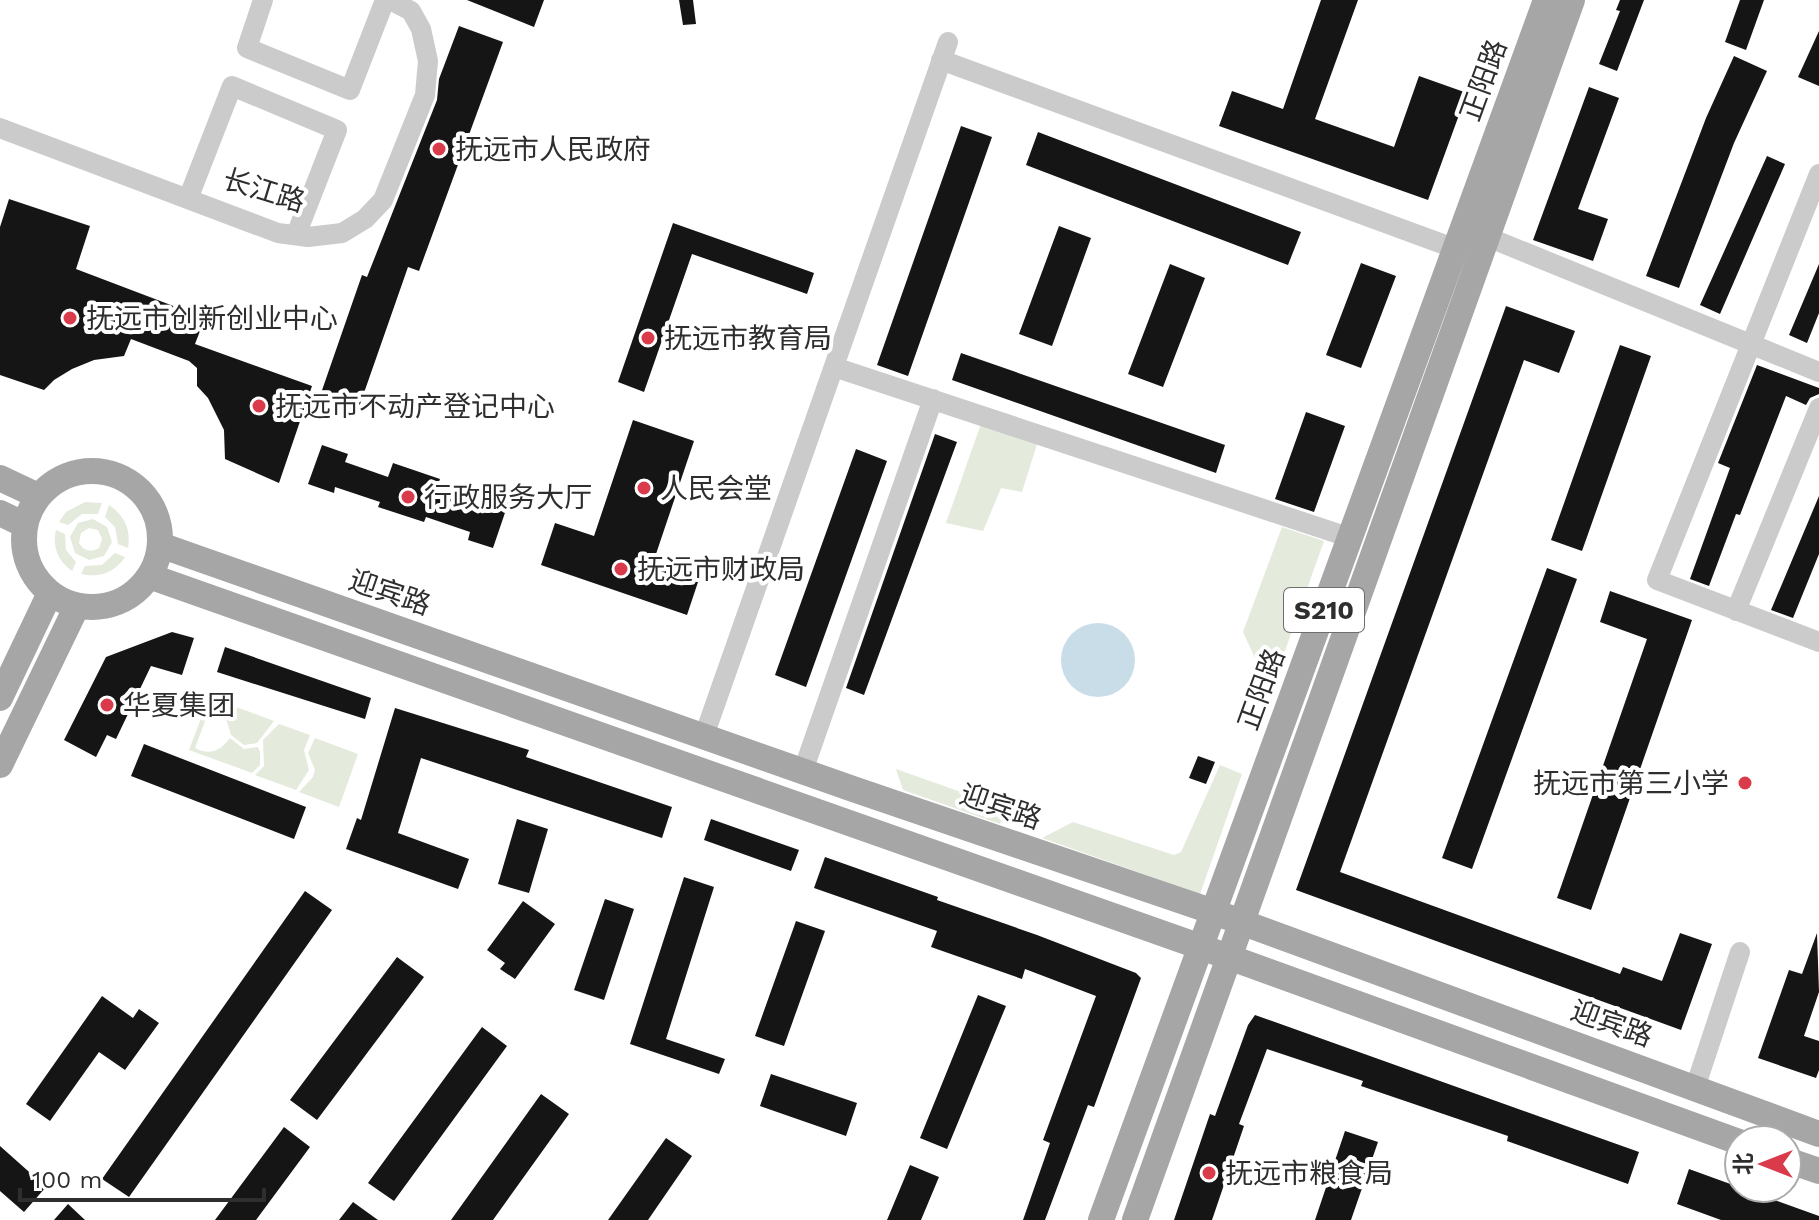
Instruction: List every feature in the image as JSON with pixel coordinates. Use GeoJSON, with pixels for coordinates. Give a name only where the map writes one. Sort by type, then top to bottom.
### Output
{"type":"FeatureCollection","features":[{"type":"Feature","properties":{"kind":"main road","name":"正阳路"},"geometry":{"type":"LineString","coordinates":[[1135,1220],[1244,923],[1473,247],[1546,0]]}},
{"type":"Feature","properties":{"kind":"main road","name":"正阳路"},"geometry":{"type":"LineString","coordinates":[[1101,1220],[1351,538],[1572,0]]}},
{"type":"Feature","properties":{"kind":"main road"},"geometry":{"type":"LineString","coordinates":[[98,470],[120,476],[135,485],[155,512],[160,528],[157,561],[139,589],[118,602],[94,608],[77,606],[50,593],[39,582],[26,555],[25,525],[38,496],[55,481],[76,472],[98,470]]}},
{"type":"Feature","properties":{"kind":"main road"},"geometry":{"type":"LineString","coordinates":[[0,478],[38,496]]}},
{"type":"Feature","properties":{"kind":"main road"},"geometry":{"type":"LineString","coordinates":[[0,513],[25,525]]}},
{"type":"Feature","properties":{"kind":"main road","name":"迎宾路"},"geometry":{"type":"LineString","coordinates":[[160,545],[1214,912],[1819,1134]]}},
{"type":"Feature","properties":{"kind":"main road"},"geometry":{"type":"LineString","coordinates":[[149,576],[1201,947],[1723,1136]]}},
{"type":"Feature","properties":{"kind":"main road"},"geometry":{"type":"LineString","coordinates":[[0,698],[50,593]]}},
{"type":"Feature","properties":{"kind":"main road"},"geometry":{"type":"LineString","coordinates":[[0,765],[77,606]]}},
{"type":"Feature","properties":{"kind":"street"},"geometry":{"type":"LineString","coordinates":[[263,0],[247,48],[350,90],[388,0]]}},
{"type":"Feature","properties":{"kind":"street","name":"长江路"},"geometry":{"type":"LineString","coordinates":[[0,128],[278,233],[308,237],[342,233],[365,219],[383,200],[425,95],[428,61],[421,29],[411,11],[388,0]]}},
{"type":"Feature","properties":{"kind":"street"},"geometry":{"type":"LineString","coordinates":[[704,736],[944,51],[1819,372]]}},
{"type":"Feature","properties":{"kind":"street"},"geometry":{"type":"LineString","coordinates":[[188,199],[232,86],[337,130],[296,235]]}},
{"type":"Feature","properties":{"kind":"street"},"geometry":{"type":"LineString","coordinates":[[1818,640],[1657,580],[1819,174]]}},
{"type":"Feature","properties":{"kind":"street"},"geometry":{"type":"LineString","coordinates":[[834,367],[1351,538]]}},
{"type":"Feature","properties":{"kind":"street"},"geometry":{"type":"LineString","coordinates":[[803,771],[933,399]]}},
{"type":"Feature","properties":{"kind":"street"},"geometry":{"type":"LineString","coordinates":[[1736,611],[1819,408]]}},
{"type":"Feature","properties":{"kind":"street"},"geometry":{"type":"LineString","coordinates":[[1695,1088],[1740,952]]}},
{"type":"Feature","properties":{"kind":"shaded area"},"geometry":{"type":"Polygon","coordinates":[[[982,421],[1038,441],[1022,492],[1001,488],[983,531],[946,523],[982,421]]]}},
{"type":"Feature","properties":{"kind":"shaded area"},"geometry":{"type":"Polygon","coordinates":[[[85,502],[102,503],[98,514],[82,514],[68,525],[59,522],[66,512],[85,502]]]}},
{"type":"Feature","properties":{"kind":"shaded area"},"geometry":{"type":"Polygon","coordinates":[[[109,505],[126,524],[128,548],[118,544],[115,527],[105,517],[109,505]]]}},
{"type":"Feature","properties":{"kind":"shaded area"},"geometry":{"type":"Polygon","coordinates":[[[93,519],[107,527],[112,542],[104,556],[89,560],[75,553],[70,537],[78,523],[93,519]],[[89,528],[81,533],[79,543],[83,548],[90,551],[99,548],[102,539],[98,530],[89,528]]]}},
{"type":"Feature","properties":{"kind":"shaded area"},"geometry":{"type":"Polygon","coordinates":[[[1282,527],[1324,541],[1275,679],[1261,671],[1243,632],[1282,527]]]}},
{"type":"Feature","properties":{"kind":"shaded area"},"geometry":{"type":"Polygon","coordinates":[[[56,530],[65,534],[66,550],[76,562],[72,571],[57,553],[56,530]]]}},
{"type":"Feature","properties":{"kind":"shaded area"},"geometry":{"type":"Polygon","coordinates":[[[115,553],[125,557],[111,570],[100,575],[81,574],[85,566],[102,565],[115,553]]]}},
{"type":"Feature","properties":{"kind":"shaded area"},"geometry":{"type":"Polygon","coordinates":[[[209,697],[274,721],[257,743],[244,745],[231,735],[225,715],[210,708],[195,748],[214,751],[230,738],[244,749],[258,747],[260,765],[252,773],[189,750],[209,697]]]}},
{"type":"Feature","properties":{"kind":"shaded area"},"geometry":{"type":"Polygon","coordinates":[[[279,724],[310,735],[304,750],[309,770],[296,790],[255,775],[264,766],[263,740],[279,724]]]}},
{"type":"Feature","properties":{"kind":"shaded area"},"geometry":{"type":"Polygon","coordinates":[[[315,738],[358,754],[339,807],[299,792],[313,777],[315,770],[308,753],[315,738]]]}},
{"type":"Feature","properties":{"kind":"shaded area"},"geometry":{"type":"Polygon","coordinates":[[[1220,765],[1242,774],[1200,894],[1042,838],[1073,822],[1174,855],[1181,852],[1220,765]]]}},
{"type":"Feature","properties":{"kind":"shaded area"},"geometry":{"type":"Polygon","coordinates":[[[896,769],[1006,808],[1000,824],[903,790],[896,769]]]}},
{"type":"Feature","properties":{"kind":"water"},"geometry":{"type":"Polygon","coordinates":[[[1098,623],[1119,629],[1129,639],[1135,660],[1129,681],[1119,691],[1098,697],[1077,691],[1067,681],[1061,660],[1067,639],[1077,629],[1098,623]]]}},
{"type":"Feature","properties":{"kind":"building"},"geometry":{"type":"Polygon","coordinates":[[[467,0],[544,0],[534,27],[467,0]]]}},
{"type":"Feature","properties":{"kind":"building"},"geometry":{"type":"Polygon","coordinates":[[[679,0],[693,0],[696,24],[683,25],[679,0]]]}},
{"type":"Feature","properties":{"kind":"building"},"geometry":{"type":"Polygon","coordinates":[[[1321,0],[1358,0],[1315,119],[1394,147],[1419,76],[1467,93],[1428,200],[1219,126],[1232,91],[1283,109],[1321,0]]]}},
{"type":"Feature","properties":{"kind":"building"},"geometry":{"type":"Polygon","coordinates":[[[1620,0],[1644,0],[1617,71],[1599,64],[1620,11],[1616,10],[1620,0]]]}},
{"type":"Feature","properties":{"kind":"building"},"geometry":{"type":"Polygon","coordinates":[[[1740,0],[1764,0],[1746,50],[1725,42],[1740,0]]]}},
{"type":"Feature","properties":{"kind":"building","name":"抚远市人民政府"},"geometry":{"type":"Polygon","coordinates":[[[459,26],[503,42],[419,271],[408,267],[358,410],[320,396],[362,275],[367,277],[437,100],[439,79],[459,26]]]}},
{"type":"Feature","properties":{"kind":"building"},"geometry":{"type":"Polygon","coordinates":[[[1819,31],[1819,86],[1798,77],[1819,31]]]}},
{"type":"Feature","properties":{"kind":"building"},"geometry":{"type":"Polygon","coordinates":[[[1734,56],[1767,71],[1734,143],[1679,288],[1646,276],[1706,118],[1734,56]]]}},
{"type":"Feature","properties":{"kind":"building"},"geometry":{"type":"Polygon","coordinates":[[[1589,87],[1619,98],[1578,209],[1608,219],[1593,261],[1533,240],[1589,87]]]}},
{"type":"Feature","properties":{"kind":"building"},"geometry":{"type":"Polygon","coordinates":[[[961,126],[992,137],[908,376],[877,365],[961,126]]]}},
{"type":"Feature","properties":{"kind":"building"},"geometry":{"type":"Polygon","coordinates":[[[1038,132],[1301,232],[1288,265],[1026,165],[1038,132]]]}},
{"type":"Feature","properties":{"kind":"building"},"geometry":{"type":"Polygon","coordinates":[[[1767,156],[1785,164],[1720,314],[1700,305],[1767,156]]]}},
{"type":"Feature","properties":{"kind":"building"},"geometry":{"type":"Polygon","coordinates":[[[9,199],[90,226],[76,269],[205,318],[195,344],[312,386],[279,483],[225,459],[224,430],[208,398],[197,386],[197,368],[189,361],[131,339],[124,356],[94,360],[72,369],[44,390],[0,375],[0,227],[9,199]]]}},
{"type":"Feature","properties":{"kind":"building","name":"抚远市教育局"},"geometry":{"type":"Polygon","coordinates":[[[673,223],[814,273],[807,294],[692,254],[644,392],[618,382],[673,223]]]}},
{"type":"Feature","properties":{"kind":"building"},"geometry":{"type":"Polygon","coordinates":[[[1059,226],[1091,238],[1052,346],[1019,334],[1059,226]]]}},
{"type":"Feature","properties":{"kind":"building"},"geometry":{"type":"Polygon","coordinates":[[[1361,263],[1396,276],[1361,368],[1326,355],[1361,263]]]}},
{"type":"Feature","properties":{"kind":"building"},"geometry":{"type":"Polygon","coordinates":[[[1170,264],[1205,278],[1163,387],[1128,374],[1170,264]]]}},
{"type":"Feature","properties":{"kind":"building"},"geometry":{"type":"Polygon","coordinates":[[[1819,264],[1819,313],[1807,343],[1789,335],[1819,264]]]}},
{"type":"Feature","properties":{"kind":"building"},"geometry":{"type":"Polygon","coordinates":[[[1506,306],[1575,331],[1559,373],[1524,360],[1340,872],[1620,974],[1623,967],[1662,981],[1680,933],[1712,944],[1681,1030],[1296,890],[1506,306]]]}},
{"type":"Feature","properties":{"kind":"building"},"geometry":{"type":"Polygon","coordinates":[[[1620,345],[1651,356],[1582,551],[1551,540],[1620,345]]]}},
{"type":"Feature","properties":{"kind":"building"},"geometry":{"type":"Polygon","coordinates":[[[961,353],[1225,445],[1216,473],[952,380],[961,353]]]}},
{"type":"Feature","properties":{"kind":"building"},"geometry":{"type":"Polygon","coordinates":[[[1757,365],[1819,388],[1819,394],[1810,398],[1806,405],[1786,396],[1709,586],[1690,579],[1730,468],[1718,463],[1757,365]]]}},
{"type":"Feature","properties":{"kind":"building"},"geometry":{"type":"Polygon","coordinates":[[[1306,412],[1345,426],[1314,512],[1275,499],[1306,412]]]}},
{"type":"Feature","properties":{"kind":"building"},"geometry":{"type":"Polygon","coordinates":[[[633,420],[694,441],[655,557],[701,573],[687,615],[541,565],[555,523],[594,536],[633,420]]]}},
{"type":"Feature","properties":{"kind":"building"},"geometry":{"type":"Polygon","coordinates":[[[935,434],[957,442],[864,695],[846,688],[935,434]]]}},
{"type":"Feature","properties":{"kind":"building","name":"行政服务大厅"},"geometry":{"type":"Polygon","coordinates":[[[322,445],[348,454],[345,462],[388,477],[393,463],[440,479],[435,492],[481,507],[486,493],[509,501],[493,548],[468,540],[470,532],[426,517],[424,522],[378,507],[380,502],[335,487],[334,493],[308,484],[322,445]]]}},
{"type":"Feature","properties":{"kind":"building"},"geometry":{"type":"Polygon","coordinates":[[[856,449],[887,461],[806,687],[775,675],[856,449]]]}},
{"type":"Feature","properties":{"kind":"building"},"geometry":{"type":"Polygon","coordinates":[[[1819,496],[1819,554],[1793,618],[1771,610],[1819,496]]]}},
{"type":"Feature","properties":{"kind":"building"},"geometry":{"type":"Polygon","coordinates":[[[1547,568],[1577,579],[1472,869],[1442,858],[1547,568]]]}},
{"type":"Feature","properties":{"kind":"building"},"geometry":{"type":"Polygon","coordinates":[[[1610,591],[1692,620],[1591,910],[1557,898],[1647,639],[1600,622],[1610,591]]]}},
{"type":"Feature","properties":{"kind":"building","name":"华夏集团"},"geometry":{"type":"Polygon","coordinates":[[[172,632],[194,638],[182,675],[151,666],[116,739],[107,735],[96,757],[64,740],[106,657],[172,632]]]}},
{"type":"Feature","properties":{"kind":"building"},"geometry":{"type":"Polygon","coordinates":[[[225,647],[371,698],[365,719],[217,672],[225,647]]]}},
{"type":"Feature","properties":{"kind":"building"},"geometry":{"type":"Polygon","coordinates":[[[395,708],[529,750],[526,757],[672,807],[662,838],[421,758],[398,833],[469,859],[458,889],[346,849],[357,818],[361,820],[395,708]]]}},
{"type":"Feature","properties":{"kind":"building"},"geometry":{"type":"Polygon","coordinates":[[[144,744],[306,807],[294,839],[131,776],[144,744]]]}},
{"type":"Feature","properties":{"kind":"building"},"geometry":{"type":"Polygon","coordinates":[[[1198,756],[1215,762],[1206,784],[1189,778],[1198,756]]]}},
{"type":"Feature","properties":{"kind":"building"},"geometry":{"type":"Polygon","coordinates":[[[517,819],[548,829],[529,893],[498,884],[517,819]]]}},
{"type":"Feature","properties":{"kind":"building"},"geometry":{"type":"Polygon","coordinates":[[[711,819],[799,850],[791,871],[704,840],[711,819]]]}},
{"type":"Feature","properties":{"kind":"building"},"geometry":{"type":"Polygon","coordinates":[[[825,857],[938,897],[937,900],[1037,935],[1136,973],[1141,978],[1094,1107],[1088,1105],[1045,1220],[1023,1220],[1050,1143],[1043,1140],[1096,996],[1025,969],[1022,979],[931,947],[937,931],[814,888],[825,857]]]}},
{"type":"Feature","properties":{"kind":"building"},"geometry":{"type":"Polygon","coordinates":[[[684,877],[714,887],[666,1039],[725,1059],[719,1074],[630,1044],[684,877]]]}},
{"type":"Feature","properties":{"kind":"building"},"geometry":{"type":"Polygon","coordinates":[[[305,891],[332,910],[129,1197],[102,1179],[305,891]]]}},
{"type":"Feature","properties":{"kind":"building"},"geometry":{"type":"Polygon","coordinates":[[[605,899],[634,909],[604,1000],[574,990],[605,899]]]}},
{"type":"Feature","properties":{"kind":"building"},"geometry":{"type":"Polygon","coordinates":[[[523,901],[555,924],[515,979],[500,969],[505,963],[487,950],[523,901]]]}},
{"type":"Feature","properties":{"kind":"building"},"geometry":{"type":"Polygon","coordinates":[[[796,921],[825,931],[784,1046],[755,1036],[796,921]]]}},
{"type":"Feature","properties":{"kind":"building"},"geometry":{"type":"Polygon","coordinates":[[[1817,933],[1819,992],[1804,1036],[1819,1041],[1816,1078],[1758,1058],[1789,970],[1802,974],[1817,933]]]}},
{"type":"Feature","properties":{"kind":"building"},"geometry":{"type":"Polygon","coordinates":[[[397,957],[424,977],[317,1120],[290,1100],[397,957]]]}},
{"type":"Feature","properties":{"kind":"building"},"geometry":{"type":"Polygon","coordinates":[[[978,995],[1006,1006],[947,1149],[920,1138],[978,995]]]}},
{"type":"Feature","properties":{"kind":"building"},"geometry":{"type":"Polygon","coordinates":[[[102,996],[133,1018],[139,1009],[159,1023],[125,1070],[99,1052],[50,1121],[26,1104],[102,996]]]}},
{"type":"Feature","properties":{"kind":"building"},"geometry":{"type":"Polygon","coordinates":[[[1255,1015],[1639,1152],[1628,1184],[1507,1141],[1508,1136],[1361,1086],[1363,1081],[1267,1049],[1239,1124],[1244,1126],[1212,1220],[1174,1220],[1210,1114],[1215,1116],[1248,1025],[1255,1015]]]}},
{"type":"Feature","properties":{"kind":"building"},"geometry":{"type":"Polygon","coordinates":[[[482,1027],[507,1046],[394,1201],[368,1183],[482,1027]]]}},
{"type":"Feature","properties":{"kind":"building"},"geometry":{"type":"Polygon","coordinates":[[[771,1074],[857,1103],[846,1136],[760,1106],[771,1074]]]}},
{"type":"Feature","properties":{"kind":"building"},"geometry":{"type":"Polygon","coordinates":[[[541,1094],[569,1114],[493,1220],[451,1220],[541,1094]]]}},
{"type":"Feature","properties":{"kind":"building"},"geometry":{"type":"Polygon","coordinates":[[[284,1127],[310,1147],[256,1220],[215,1220],[284,1127]]]}},
{"type":"Feature","properties":{"kind":"building"},"geometry":{"type":"Polygon","coordinates":[[[1345,1131],[1378,1142],[1351,1220],[1315,1220],[1345,1131]]]}},
{"type":"Feature","properties":{"kind":"building"},"geometry":{"type":"Polygon","coordinates":[[[666,1138],[692,1156],[648,1220],[608,1220],[666,1138]]]}},
{"type":"Feature","properties":{"kind":"building"},"geometry":{"type":"Polygon","coordinates":[[[0,1146],[46,1187],[24,1212],[0,1191],[0,1146]]]}},
{"type":"Feature","properties":{"kind":"building"},"geometry":{"type":"Polygon","coordinates":[[[910,1165],[939,1177],[921,1220],[887,1220],[910,1165]]]}},
{"type":"Feature","properties":{"kind":"building"},"geometry":{"type":"Polygon","coordinates":[[[1689,1169],[1723,1181],[1723,1204],[1786,1204],[1819,1216],[1819,1220],[1721,1220],[1677,1204],[1689,1169]]]}},
{"type":"Feature","properties":{"kind":"building"},"geometry":{"type":"Polygon","coordinates":[[[353,1202],[378,1220],[339,1220],[353,1202]]]}},
{"type":"Feature","properties":{"kind":"building"},"geometry":{"type":"Polygon","coordinates":[[[68,1204],[85,1220],[54,1220],[68,1204]]]}},
{"type":"Feature","properties":{"kind":"place","name":"抚远市人民政府"},"geometry":{"type":"Point","coordinates":[439,149]}},
{"type":"Feature","properties":{"kind":"place","name":"抚远市创新创业中心"},"geometry":{"type":"Point","coordinates":[70,318]}},
{"type":"Feature","properties":{"kind":"place","name":"抚远市教育局"},"geometry":{"type":"Point","coordinates":[648,338]}},
{"type":"Feature","properties":{"kind":"place","name":"抚远市不动产登记中心"},"geometry":{"type":"Point","coordinates":[259,406]}},
{"type":"Feature","properties":{"kind":"place","name":"人民会堂"},"geometry":{"type":"Point","coordinates":[644,488]}},
{"type":"Feature","properties":{"kind":"place","name":"行政服务大厅"},"geometry":{"type":"Point","coordinates":[408,497]}},
{"type":"Feature","properties":{"kind":"place","name":"抚远市财政局"},"geometry":{"type":"Point","coordinates":[621,569]}},
{"type":"Feature","properties":{"kind":"place","name":"华夏集团"},"geometry":{"type":"Point","coordinates":[107,705]}},
{"type":"Feature","properties":{"kind":"place","name":"抚远市第三小学"},"geometry":{"type":"Point","coordinates":[1745,783]}},
{"type":"Feature","properties":{"kind":"place","name":"抚远市粮食局"},"geometry":{"type":"Point","coordinates":[1209,1173]}}]}
